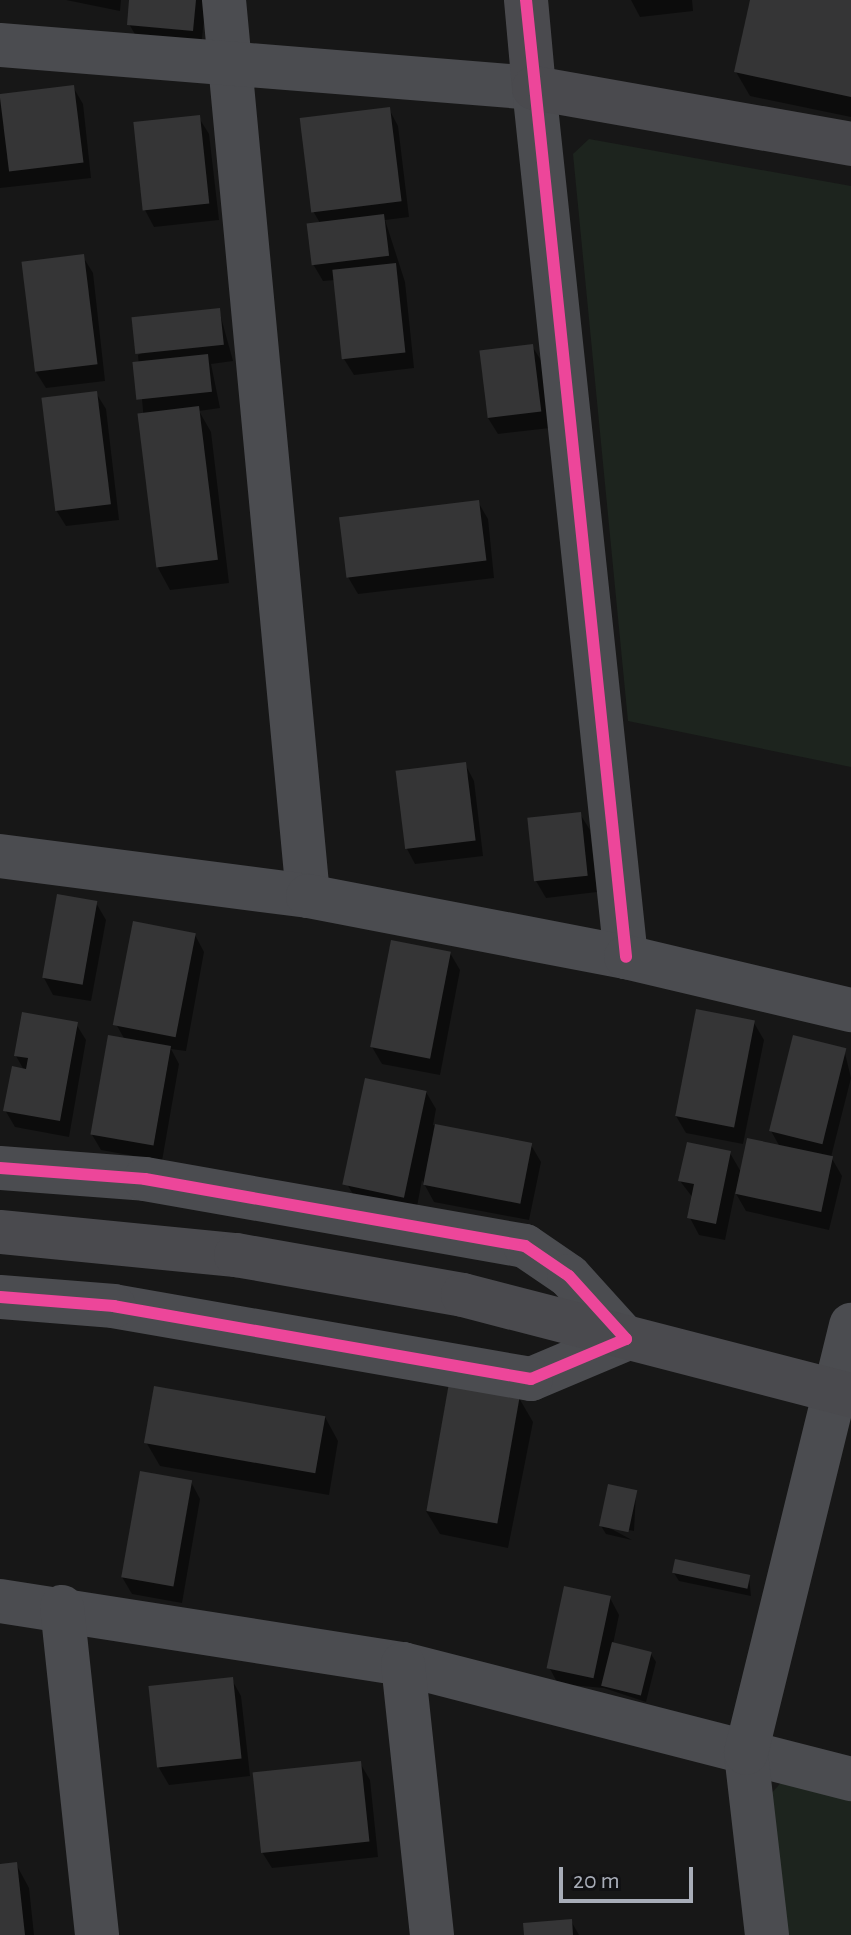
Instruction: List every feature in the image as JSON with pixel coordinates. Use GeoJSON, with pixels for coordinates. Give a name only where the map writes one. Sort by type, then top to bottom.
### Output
{"type":"FeatureCollection","features":[{"type":"Feature","properties":{"kind":"street"},"geometry":{"type":"LineString","coordinates":[[224,0],[308,896]]}},
{"type":"Feature","properties":{"kind":"street"},"geometry":{"type":"LineString","coordinates":[[526,0],[626,957]]}},
{"type":"Feature","properties":{"kind":"street"},"geometry":{"type":"LineString","coordinates":[[0,45],[534,88],[851,144]]}},
{"type":"Feature","properties":{"kind":"street"},"geometry":{"type":"LineString","coordinates":[[0,856],[308,896],[626,957],[851,1010]]}},
{"type":"Feature","properties":{"kind":"street"},"geometry":{"type":"LineString","coordinates":[[0,1168],[145,1179],[525,1246],[569,1276],[626,1339]]}},
{"type":"Feature","properties":{"kind":"street"},"geometry":{"type":"LineString","coordinates":[[0,1232],[236,1255],[463,1295],[842,1393]]}},
{"type":"Feature","properties":{"kind":"street"},"geometry":{"type":"LineString","coordinates":[[0,1297],[114,1306],[531,1379],[626,1339]]}},
{"type":"Feature","properties":{"kind":"street"},"geometry":{"type":"LineString","coordinates":[[767,1935],[746,1753],[842,1393],[851,1325]]}},
{"type":"Feature","properties":{"kind":"street"},"geometry":{"type":"LineString","coordinates":[[0,1601],[62,1607],[403,1664],[851,1779]]}},
{"type":"Feature","properties":{"kind":"street"},"geometry":{"type":"LineString","coordinates":[[62,1607],[97,1935]]}},
{"type":"Feature","properties":{"kind":"street"},"geometry":{"type":"LineString","coordinates":[[403,1664],[432,1935]]}},
{"type":"Feature","properties":{"kind":"shaded area"},"geometry":{"type":"Polygon","coordinates":[[[589,139],[851,186],[851,767],[628,721],[573,154],[589,139]]]}},
{"type":"Feature","properties":{"kind":"shaded area"},"geometry":{"type":"Polygon","coordinates":[[[787,1776],[851,1793],[851,1935],[784,1935],[769,1796],[787,1776]]]}},
{"type":"Feature","properties":{"kind":"building"},"geometry":{"type":"Polygon","coordinates":[[[129,0],[196,0],[193,31],[127,25],[129,0]]]}},
{"type":"Feature","properties":{"kind":"building"},"geometry":{"type":"Polygon","coordinates":[[[750,0],[851,0],[851,97],[734,72],[750,0]]]}},
{"type":"Feature","properties":{"kind":"building"},"geometry":{"type":"Polygon","coordinates":[[[74,85],[84,162],[9,172],[0,94],[74,85]]]}},
{"type":"Feature","properties":{"kind":"building"},"geometry":{"type":"Polygon","coordinates":[[[390,107],[402,201],[311,212],[300,118],[390,107]]]}},
{"type":"Feature","properties":{"kind":"building"},"geometry":{"type":"Polygon","coordinates":[[[200,115],[209,204],[143,211],[133,122],[200,115]]]}},
{"type":"Feature","properties":{"kind":"building"},"geometry":{"type":"Polygon","coordinates":[[[384,214],[389,256],[312,265],[307,224],[384,214]]]}},
{"type":"Feature","properties":{"kind":"building"},"geometry":{"type":"Polygon","coordinates":[[[84,254],[98,364],[35,372],[21,262],[84,254]]]}},
{"type":"Feature","properties":{"kind":"building"},"geometry":{"type":"Polygon","coordinates":[[[396,263],[405,353],[342,359],[332,270],[396,263]]]}},
{"type":"Feature","properties":{"kind":"building"},"geometry":{"type":"Polygon","coordinates":[[[220,308],[224,345],[135,354],[131,317],[220,308]]]}},
{"type":"Feature","properties":{"kind":"building"},"geometry":{"type":"Polygon","coordinates":[[[533,344],[541,411],[488,418],[479,351],[533,344]]]}},
{"type":"Feature","properties":{"kind":"building"},"geometry":{"type":"Polygon","coordinates":[[[208,354],[212,392],[136,400],[132,362],[208,354]]]}},
{"type":"Feature","properties":{"kind":"building"},"geometry":{"type":"Polygon","coordinates":[[[97,391],[111,504],[55,511],[41,398],[97,391]]]}},
{"type":"Feature","properties":{"kind":"building"},"geometry":{"type":"Polygon","coordinates":[[[199,406],[218,560],[156,567],[137,414],[199,406]]]}},
{"type":"Feature","properties":{"kind":"building"},"geometry":{"type":"Polygon","coordinates":[[[479,500],[486,561],[346,578],[339,517],[479,500]]]}},
{"type":"Feature","properties":{"kind":"building"},"geometry":{"type":"Polygon","coordinates":[[[466,762],[476,840],[405,849],[396,771],[466,762]]]}},
{"type":"Feature","properties":{"kind":"building"},"geometry":{"type":"Polygon","coordinates":[[[581,812],[588,876],[534,881],[527,818],[581,812]]]}},
{"type":"Feature","properties":{"kind":"building"},"geometry":{"type":"Polygon","coordinates":[[[57,894],[97,901],[83,985],[42,978],[57,894]]]}},
{"type":"Feature","properties":{"kind":"building"},"geometry":{"type":"Polygon","coordinates":[[[133,921],[196,933],[176,1037],[113,1025],[133,921]]]}},
{"type":"Feature","properties":{"kind":"building"},"geometry":{"type":"Polygon","coordinates":[[[391,940],[451,952],[430,1059],[370,1047],[391,940]]]}},
{"type":"Feature","properties":{"kind":"building"},"geometry":{"type":"Polygon","coordinates":[[[696,1009],[755,1020],[734,1127],[675,1116],[696,1009]]]}},
{"type":"Feature","properties":{"kind":"building"},"geometry":{"type":"Polygon","coordinates":[[[22,1012],[78,1022],[60,1121],[3,1111],[12,1066],[26,1069],[28,1058],[14,1056],[22,1012]]]}},
{"type":"Feature","properties":{"kind":"building"},"geometry":{"type":"Polygon","coordinates":[[[108,1035],[171,1046],[153,1146],[90,1134],[108,1035]]]}},
{"type":"Feature","properties":{"kind":"building"},"geometry":{"type":"Polygon","coordinates":[[[793,1035],[846,1048],[822,1144],[769,1131],[793,1035]]]}},
{"type":"Feature","properties":{"kind":"building"},"geometry":{"type":"Polygon","coordinates":[[[365,1078],[427,1091],[404,1198],[342,1185],[365,1078]]]}},
{"type":"Feature","properties":{"kind":"building"},"geometry":{"type":"Polygon","coordinates":[[[435,1124],[532,1143],[520,1204],[423,1185],[435,1124]]]}},
{"type":"Feature","properties":{"kind":"building"},"geometry":{"type":"Polygon","coordinates":[[[747,1138],[833,1156],[821,1212],[735,1194],[747,1138]]]}},
{"type":"Feature","properties":{"kind":"building"},"geometry":{"type":"Polygon","coordinates":[[[687,1142],[731,1151],[716,1224],[687,1218],[694,1184],[678,1181],[687,1142]]]}},
{"type":"Feature","properties":{"kind":"building"},"geometry":{"type":"Polygon","coordinates":[[[449,1383],[520,1396],[497,1524],[426,1511],[449,1383]]]}},
{"type":"Feature","properties":{"kind":"building"},"geometry":{"type":"Polygon","coordinates":[[[154,1386],[325,1416],[315,1473],[144,1443],[154,1386]]]}},
{"type":"Feature","properties":{"kind":"building"},"geometry":{"type":"Polygon","coordinates":[[[140,1471],[192,1480],[173,1587],[121,1577],[140,1471]]]}},
{"type":"Feature","properties":{"kind":"building"},"geometry":{"type":"Polygon","coordinates":[[[608,1484],[637,1490],[628,1532],[599,1526],[608,1484]]]}},
{"type":"Feature","properties":{"kind":"building"},"geometry":{"type":"Polygon","coordinates":[[[675,1559],[750,1575],[747,1589],[672,1573],[675,1559]]]}},
{"type":"Feature","properties":{"kind":"building"},"geometry":{"type":"Polygon","coordinates":[[[564,1586],[611,1596],[593,1678],[547,1668],[564,1586]]]}},
{"type":"Feature","properties":{"kind":"building"},"geometry":{"type":"Polygon","coordinates":[[[612,1642],[652,1652],[641,1696],[601,1686],[612,1642]]]}},
{"type":"Feature","properties":{"kind":"building"},"geometry":{"type":"Polygon","coordinates":[[[233,1677],[242,1759],[157,1767],[148,1686],[233,1677]]]}},
{"type":"Feature","properties":{"kind":"building"},"geometry":{"type":"Polygon","coordinates":[[[361,1761],[369,1842],[261,1853],[253,1772],[361,1761]]]}},
{"type":"Feature","properties":{"kind":"building"},"geometry":{"type":"Polygon","coordinates":[[[17,1862],[25,1935],[0,1935],[0,1864],[17,1862]]]}},
{"type":"Feature","properties":{"kind":"building"},"geometry":{"type":"Polygon","coordinates":[[[572,1919],[573,1935],[524,1935],[523,1923],[572,1919]]]}},
{"type":"Feature","properties":{"kind":"cycle path"},"geometry":{"type":"LineString","coordinates":[[526,0],[626,957]]}},
{"type":"Feature","properties":{"kind":"cycle path"},"geometry":{"type":"LineString","coordinates":[[0,1168],[145,1179],[525,1246],[569,1276],[626,1339],[531,1379],[114,1306],[0,1297]]}}]}
